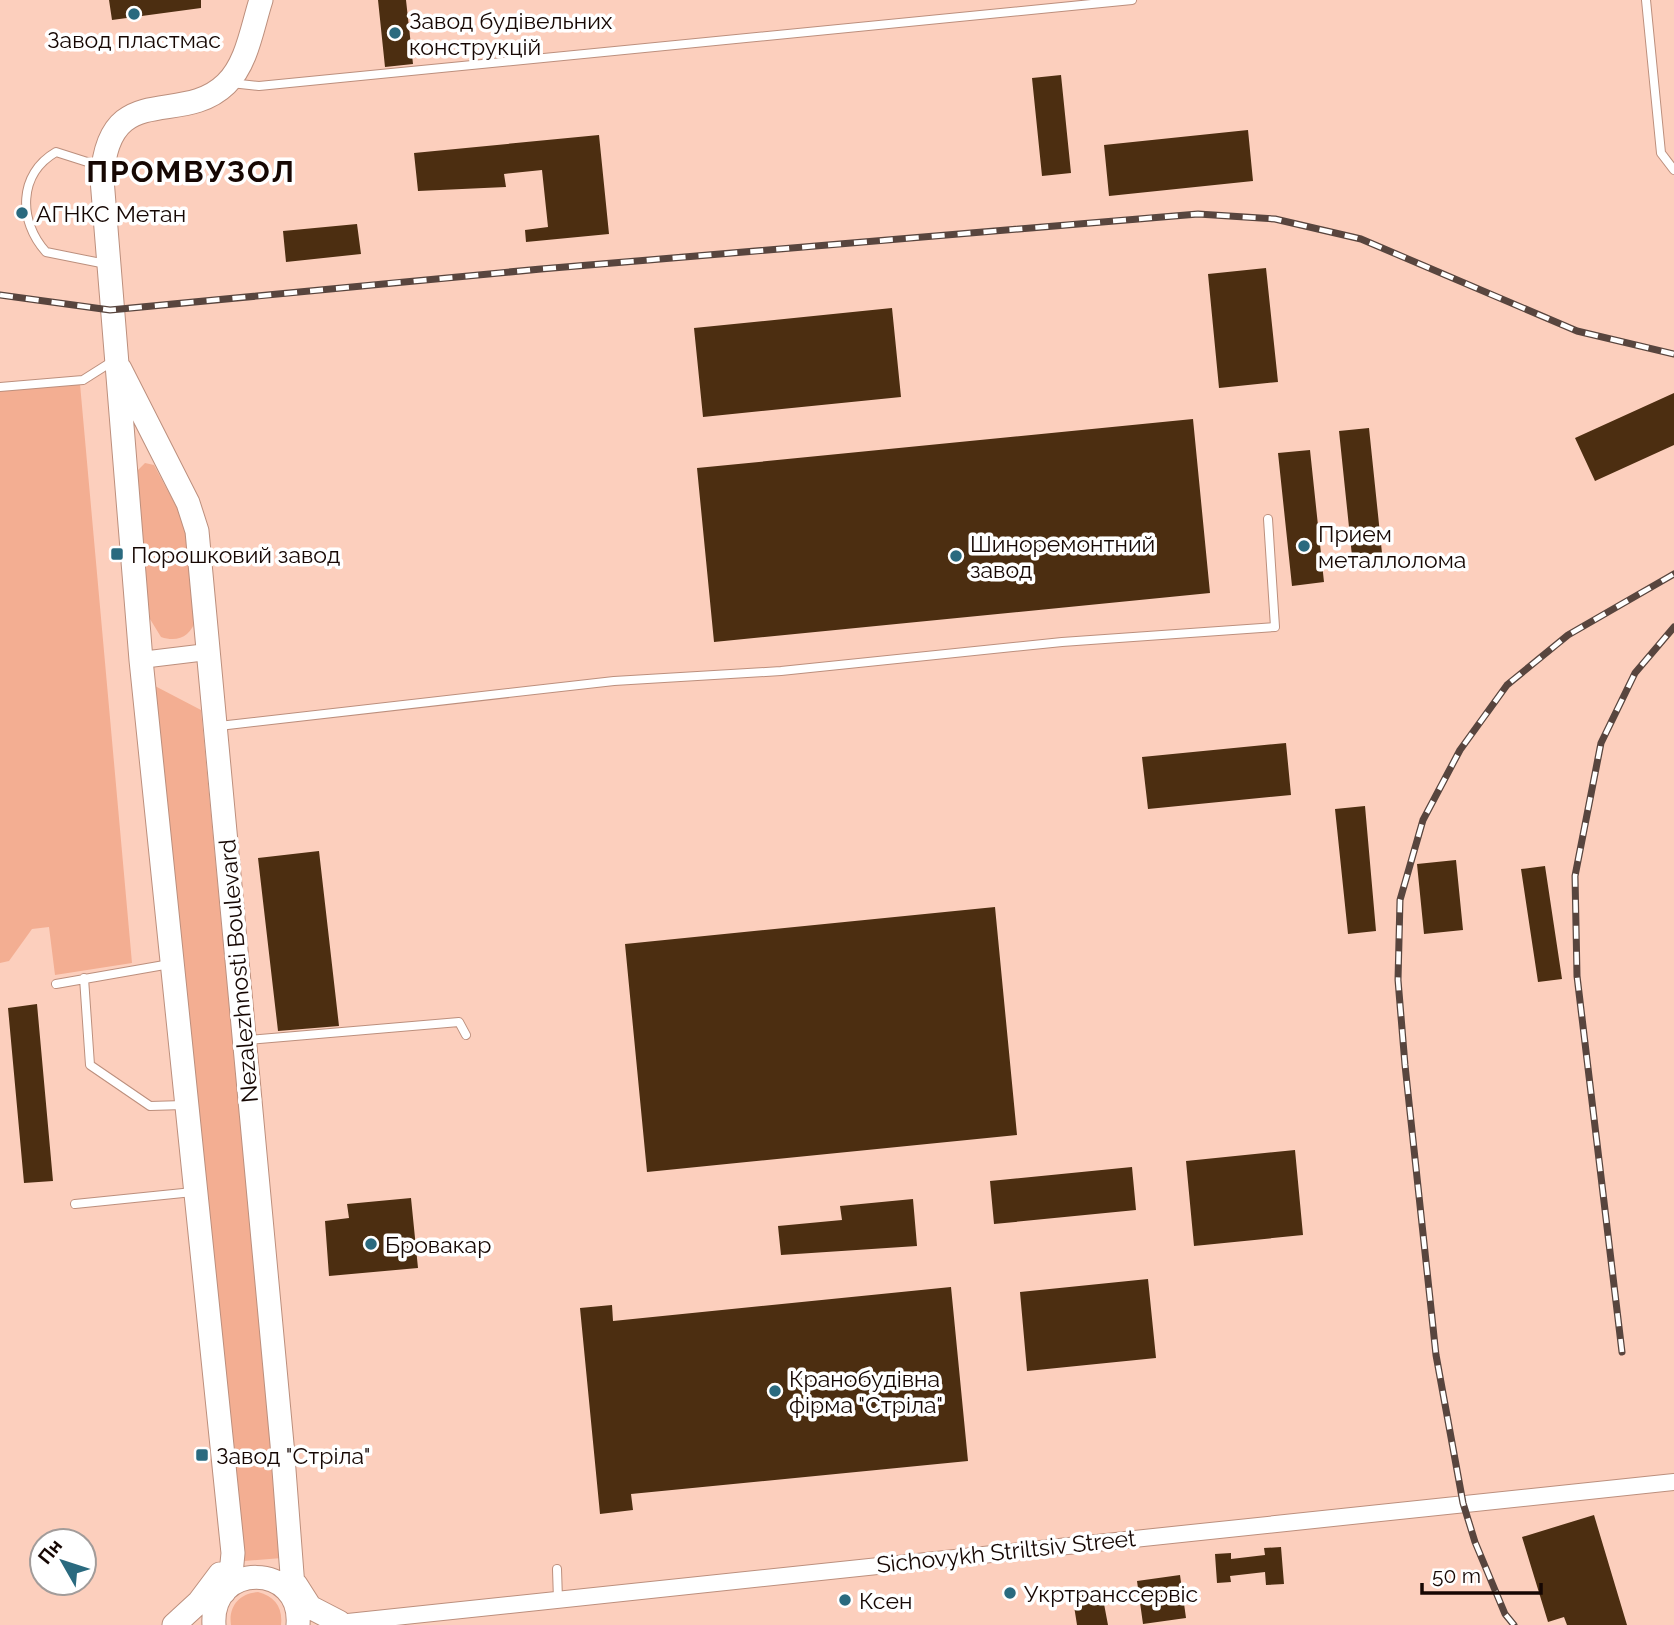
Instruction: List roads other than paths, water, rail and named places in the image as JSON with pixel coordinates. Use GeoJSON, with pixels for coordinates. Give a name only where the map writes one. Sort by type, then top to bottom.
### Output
{"type":"FeatureCollection","features":[{"type":"Feature","properties":{"kind":"street"},"geometry":{"type":"LineString","coordinates":[[228,82],[241,62],[261,0]]}},
{"type":"Feature","properties":{"kind":"street","name":"Nezalezhnosti Boulevard"},"geometry":{"type":"LineString","coordinates":[[214,1625],[231,1574],[232,1546],[141,660],[106,264],[103,167],[113,135],[135,113],[200,99],[216,92],[228,82]]}},
{"type":"Feature","properties":{"kind":"street","name":"Nezalezhnosti Boulevard"},"geometry":{"type":"LineString","coordinates":[[115,360],[188,503],[197,531],[296,1611]]}},
{"type":"Feature","properties":{"kind":"street"},"geometry":{"type":"LineString","coordinates":[[125,480],[132,466],[144,457],[159,459],[171,470]]}},
{"type":"Feature","properties":{"kind":"street"},"geometry":{"type":"LineString","coordinates":[[141,660],[207,652]]}},
{"type":"Feature","properties":{"kind":"street","name":"Sichovykh Striltsiv Street"},"geometry":{"type":"LineString","coordinates":[[296,1611],[331,1624],[1674,1482]]}},
{"type":"Feature","properties":{"kind":"street"},"geometry":{"type":"LineString","coordinates":[[174,1625],[208,1591],[221,1573],[232,1546]]}},
{"type":"Feature","properties":{"kind":"street"},"geometry":{"type":"LineString","coordinates":[[188,1625],[241,1580],[261,1577],[280,1584],[296,1611]]}},
{"type":"Feature","properties":{"kind":"street"},"geometry":{"type":"LineString","coordinates":[[293,1577],[310,1607],[331,1624]]}},
{"type":"Feature","properties":{"kind":"lane"},"geometry":{"type":"LineString","coordinates":[[228,82],[259,86],[300,83],[1132,0]]}},
{"type":"Feature","properties":{"kind":"lane"},"geometry":{"type":"LineString","coordinates":[[1646,0],[1661,153],[1674,170]]}},
{"type":"Feature","properties":{"kind":"lane"},"geometry":{"type":"LineString","coordinates":[[103,167],[56,152],[32,172],[26,207],[29,228],[46,252],[106,264]]}},
{"type":"Feature","properties":{"kind":"lane"},"geometry":{"type":"LineString","coordinates":[[0,387],[83,380],[115,360]]}},
{"type":"Feature","properties":{"kind":"lane"},"geometry":{"type":"LineString","coordinates":[[214,727],[614,681],[781,671],[1062,642],[1275,627],[1268,519]]}},
{"type":"Feature","properties":{"kind":"lane"},"geometry":{"type":"LineString","coordinates":[[55,984],[173,963]]}},
{"type":"Feature","properties":{"kind":"lane"},"geometry":{"type":"LineString","coordinates":[[84,978],[90,1065],[150,1106],[188,1105]]}},
{"type":"Feature","properties":{"kind":"lane"},"geometry":{"type":"LineString","coordinates":[[245,1041],[459,1022],[466,1035]]}},
{"type":"Feature","properties":{"kind":"lane"},"geometry":{"type":"LineString","coordinates":[[75,1204],[196,1191]]}},
{"type":"Feature","properties":{"kind":"lane"},"geometry":{"type":"LineString","coordinates":[[557,1569],[558,1600]]}},
{"type":"Feature","properties":{"kind":"railway"},"geometry":{"type":"LineString","coordinates":[[0,295],[110,310],[541,269],[1198,214],[1275,219],[1361,239],[1577,331],[1674,354]]}},
{"type":"Feature","properties":{"kind":"railway"},"geometry":{"type":"LineString","coordinates":[[1514,1625],[1505,1614],[1475,1542],[1463,1503],[1436,1355],[1398,980],[1400,900],[1423,820],[1460,750],[1507,685],[1568,635],[1674,574]]}},
{"type":"Feature","properties":{"kind":"railway"},"geometry":{"type":"LineString","coordinates":[[1622,1352],[1577,976],[1575,876],[1601,743],[1635,673],[1674,627]]}},
{"type":"Feature","properties":{"kind":"place","name":"Завод пластмас"},"geometry":{"type":"Point","coordinates":[134,14]}},
{"type":"Feature","properties":{"kind":"place","name":"Завод будівельних конструкцій"},"geometry":{"type":"Point","coordinates":[395,33]}},
{"type":"Feature","properties":{"kind":"place","name":"АГНКС Метан"},"geometry":{"type":"Point","coordinates":[22,213]}},
{"type":"Feature","properties":{"kind":"place","name":"Прием металлолома"},"geometry":{"type":"Point","coordinates":[1304,546]}},
{"type":"Feature","properties":{"kind":"place","name":"Порошковий завод"},"geometry":{"type":"Point","coordinates":[117,554]}},
{"type":"Feature","properties":{"kind":"place","name":"Шиноремонтний завод"},"geometry":{"type":"Point","coordinates":[956,556]}},
{"type":"Feature","properties":{"kind":"place","name":"Бровакар"},"geometry":{"type":"Point","coordinates":[371,1244]}},
{"type":"Feature","properties":{"kind":"place","name":"Кранобудівна фірма \"Стріла\""},"geometry":{"type":"Point","coordinates":[775,1391]}},
{"type":"Feature","properties":{"kind":"place","name":"Завод \"Стріла\""},"geometry":{"type":"Point","coordinates":[202,1455]}},
{"type":"Feature","properties":{"kind":"place","name":"Укртранссервіс"},"geometry":{"type":"Point","coordinates":[1010,1593]}},
{"type":"Feature","properties":{"kind":"place","name":"Ксен"},"geometry":{"type":"Point","coordinates":[845,1600]}},
{"type":"Feature","properties":{"kind":"district","name":"ПРОМВУЗОЛ"},"geometry":{"type":"Point","coordinates":[191,171]}}]}
